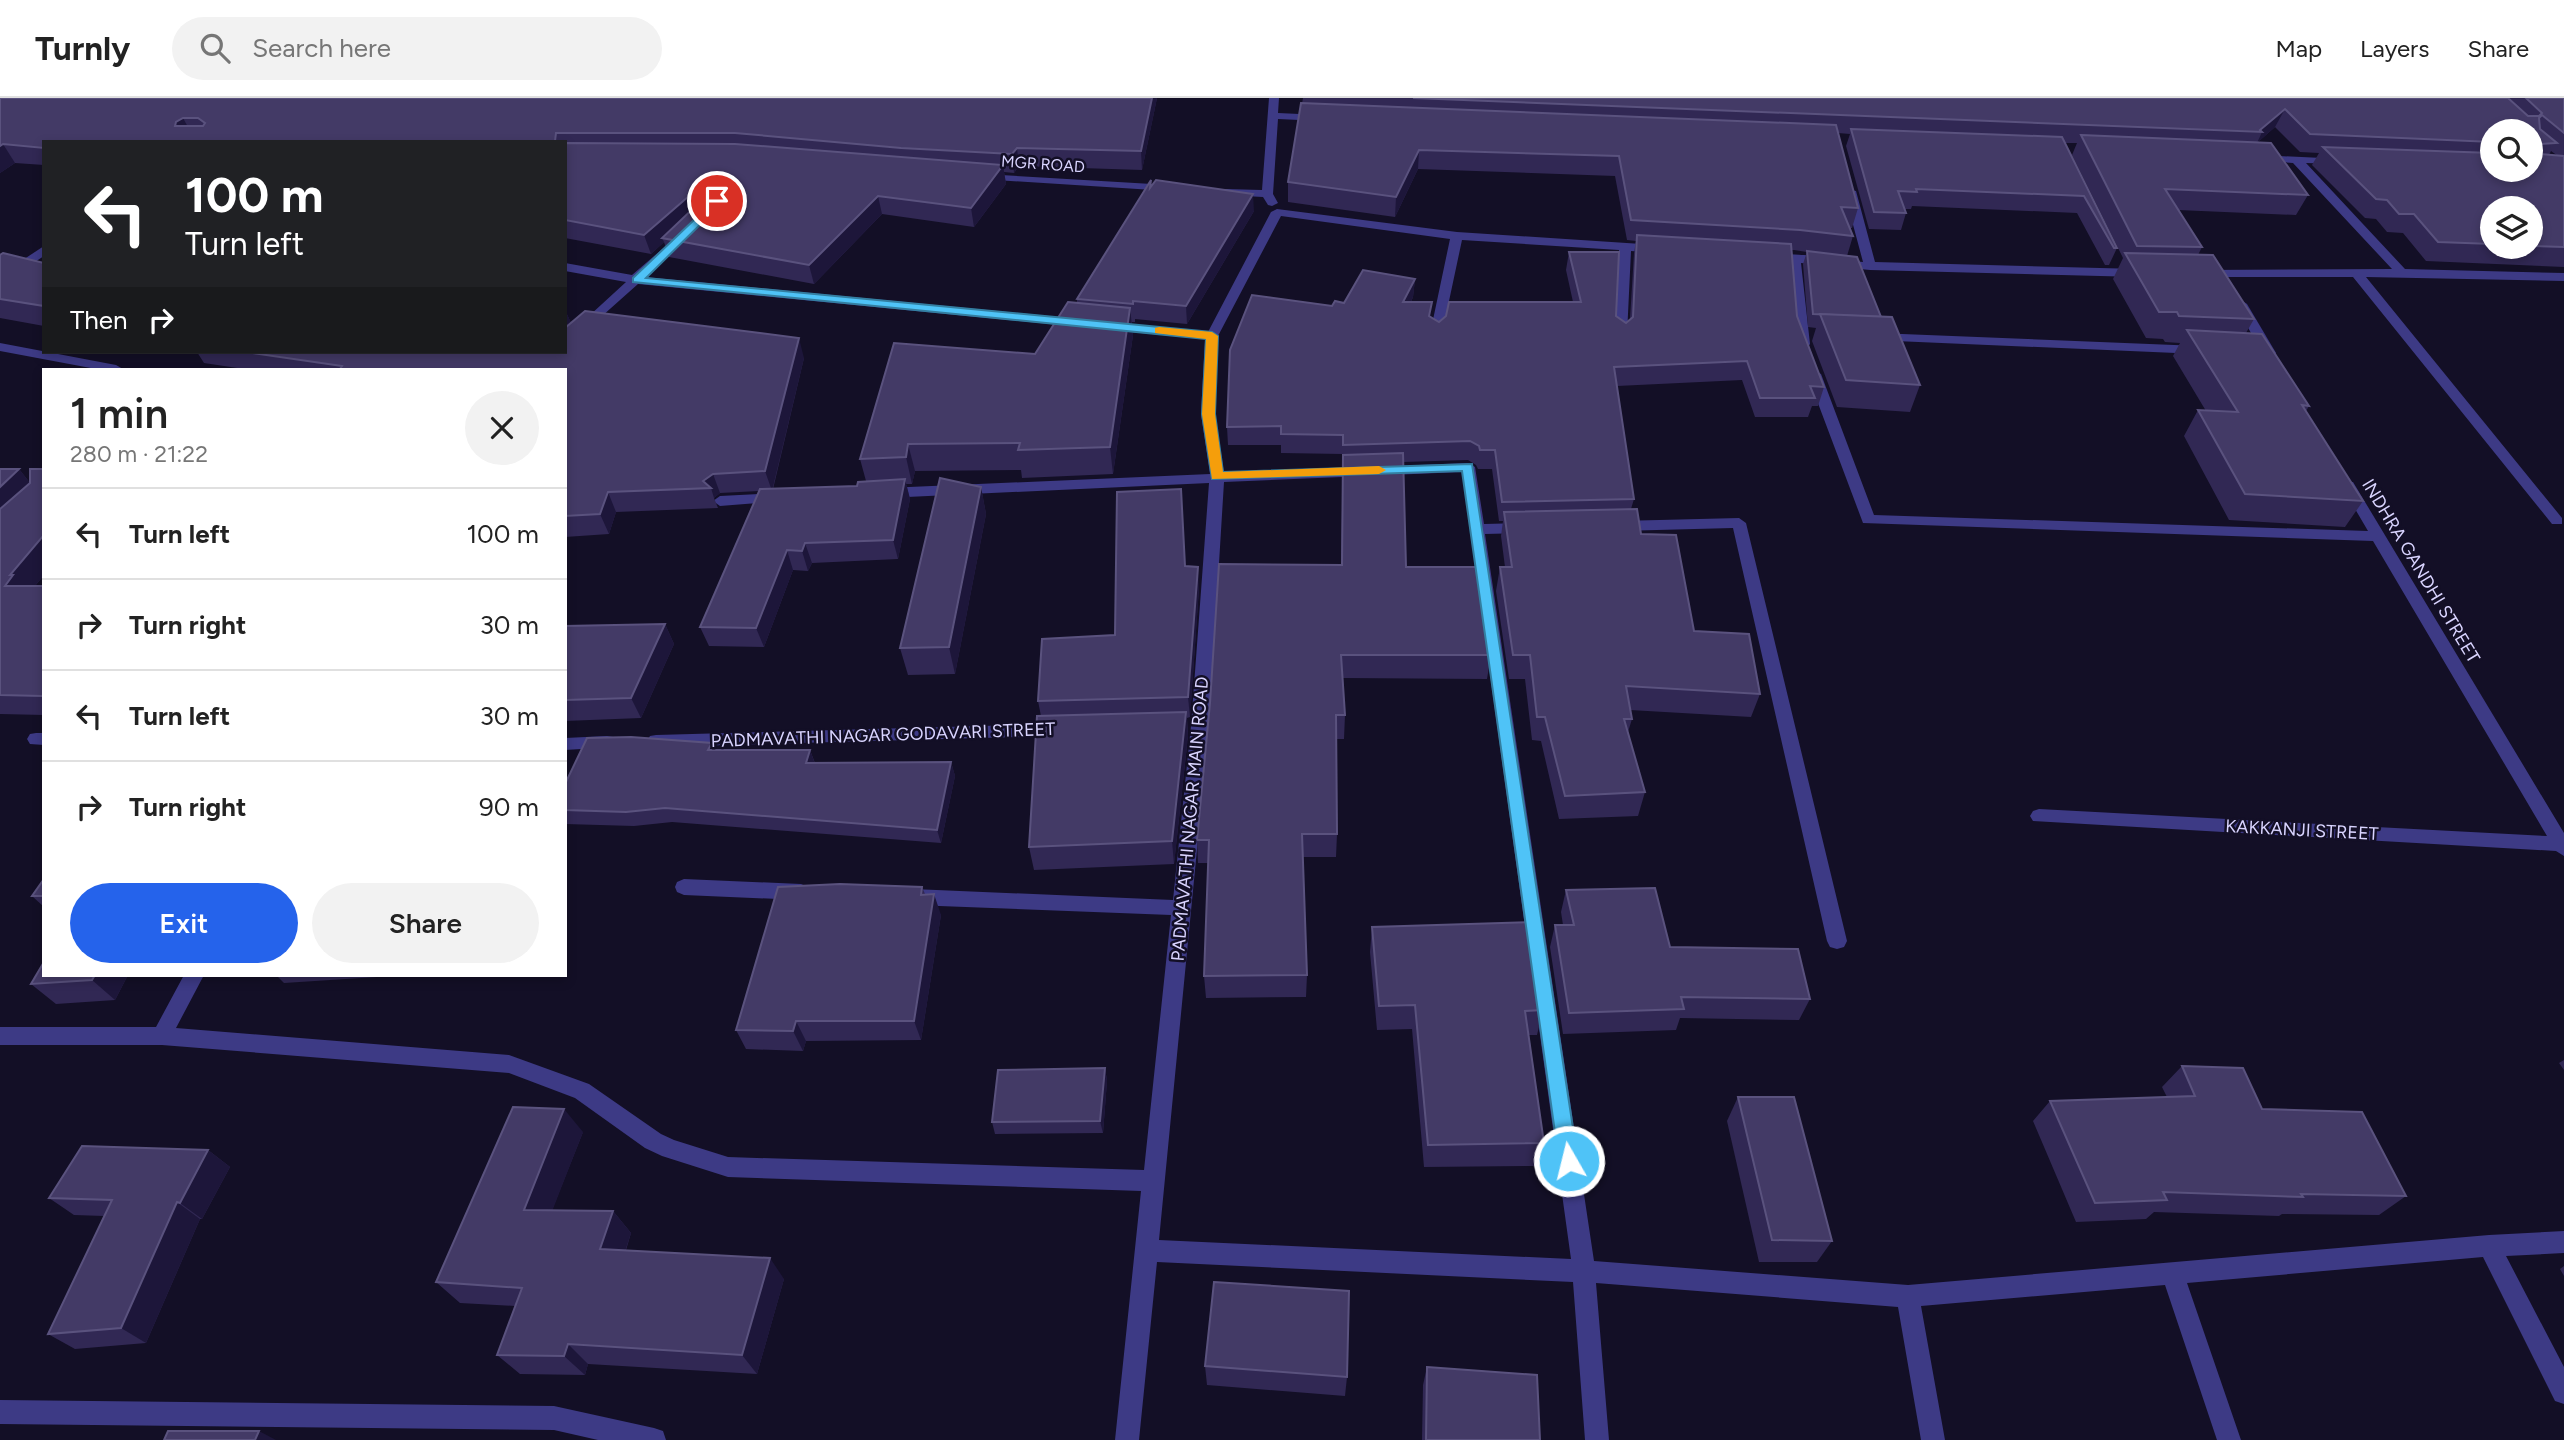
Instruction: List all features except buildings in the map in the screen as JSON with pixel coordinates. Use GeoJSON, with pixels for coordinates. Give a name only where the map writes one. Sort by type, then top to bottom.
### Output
{"type":"FeatureCollection","features":[{"type":"Feature","properties":{"kind":"street"},"geometry":{"type":"LineString","coordinates":[[1274,98],[1266,194],[1277,212],[1457,236],[1664,249]]}},
{"type":"Feature","properties":{"kind":"street"},"geometry":{"type":"LineString","coordinates":[[1272,116],[1328,119]]}},
{"type":"Feature","properties":{"kind":"street"},"geometry":{"type":"LineString","coordinates":[[2242,158],[2353,162]]}},
{"type":"Feature","properties":{"kind":"street"},"geometry":{"type":"LineString","coordinates":[[2297,160],[2402,273]]}},
{"type":"Feature","properties":{"kind":"street","name":"MGR ROAD"},"geometry":{"type":"LineString","coordinates":[[975,176],[1183,189]]}},
{"type":"Feature","properties":{"kind":"street"},"geometry":{"type":"LineString","coordinates":[[1847,178],[1870,266]]}},
{"type":"Feature","properties":{"kind":"street"},"geometry":{"type":"LineString","coordinates":[[1211,191],[1266,194]]}},
{"type":"Feature","properties":{"kind":"street","name":"PADMAVATHI NAGAR MAIN ROAD"},"geometry":{"type":"LineString","coordinates":[[1127,1440],[1182,908],[1194,726],[1217,476],[1208,414],[1212,336],[1277,212]]}},
{"type":"Feature","properties":{"kind":"street"},"geometry":{"type":"LineString","coordinates":[[567,343],[691,228]]}},
{"type":"Feature","properties":{"kind":"street"},"geometry":{"type":"LineString","coordinates":[[1436,334],[1457,236]]}},
{"type":"Feature","properties":{"kind":"street"},"geometry":{"type":"LineString","coordinates":[[1621,335],[1625,247]]}},
{"type":"Feature","properties":{"kind":"street"},"geometry":{"type":"LineString","coordinates":[[0,281],[42,251]]}},
{"type":"Feature","properties":{"kind":"street"},"geometry":{"type":"LineString","coordinates":[[1755,255],[1870,266],[2147,273]]}},
{"type":"Feature","properties":{"kind":"street"},"geometry":{"type":"LineString","coordinates":[[1794,257],[1807,334],[1868,520],[2378,536]]}},
{"type":"Feature","properties":{"kind":"street"},"geometry":{"type":"LineString","coordinates":[[2115,260],[2121,273]]}},
{"type":"Feature","properties":{"kind":"street"},"geometry":{"type":"LineString","coordinates":[[567,267],[637,280],[1212,336]]}},
{"type":"Feature","properties":{"kind":"street"},"geometry":{"type":"LineString","coordinates":[[2356,273],[2557,521]]}},
{"type":"Feature","properties":{"kind":"street"},"geometry":{"type":"LineString","coordinates":[[2186,274],[2402,273],[2564,277]]}},
{"type":"Feature","properties":{"kind":"street"},"geometry":{"type":"LineString","coordinates":[[2225,275],[2267,357]]}},
{"type":"Feature","properties":{"kind":"street"},"geometry":{"type":"LineString","coordinates":[[1868,337],[2207,351]]}},
{"type":"Feature","properties":{"kind":"street"},"geometry":{"type":"LineString","coordinates":[[0,347],[111,368]]}},
{"type":"Feature","properties":{"kind":"street"},"geometry":{"type":"LineString","coordinates":[[872,494],[1217,476],[1468,467],[1584,1271],[1597,1440]]}},
{"type":"Feature","properties":{"kind":"street","name":"INDHRA GANDHI STREET"},"geometry":{"type":"LineString","coordinates":[[2337,467],[2563,846]]}},
{"type":"Feature","properties":{"kind":"street"},"geometry":{"type":"LineString","coordinates":[[720,501],[789,498]]}},
{"type":"Feature","properties":{"kind":"street"},"geometry":{"type":"LineString","coordinates":[[1602,526],[1739,523],[1837,941]]}},
{"type":"Feature","properties":{"kind":"street"},"geometry":{"type":"LineString","coordinates":[[1478,529],[1533,527]]}},
{"type":"Feature","properties":{"kind":"street","name":"PADMAVATHI NAGAR GODAVARI STREET"},"geometry":{"type":"LineString","coordinates":[[567,744],[1075,730]]}},
{"type":"Feature","properties":{"kind":"street","name":"KAKKANJI STREET"},"geometry":{"type":"LineString","coordinates":[[2039,816],[2563,846]]}},
{"type":"Feature","properties":{"kind":"street"},"geometry":{"type":"LineString","coordinates":[[684,887],[822,893]]}},
{"type":"Feature","properties":{"kind":"street"},"geometry":{"type":"LineString","coordinates":[[892,896],[1182,908]]}},
{"type":"Feature","properties":{"kind":"street"},"geometry":{"type":"LineString","coordinates":[[162,1036],[193,977]]}},
{"type":"Feature","properties":{"kind":"street"},"geometry":{"type":"LineString","coordinates":[[0,1036],[162,1036],[509,1064],[582,1091],[653,1141],[670,1149],[728,1167],[1155,1181]]}},
{"type":"Feature","properties":{"kind":"street"},"geometry":{"type":"LineString","coordinates":[[1148,1251],[1584,1271],[1908,1296],[2489,1246],[2564,1242]]}},
{"type":"Feature","properties":{"kind":"street"},"geometry":{"type":"LineString","coordinates":[[2489,1246],[2564,1392]]}},
{"type":"Feature","properties":{"kind":"street"},"geometry":{"type":"LineString","coordinates":[[2172,1273],[2229,1440]]}},
{"type":"Feature","properties":{"kind":"street"},"geometry":{"type":"LineString","coordinates":[[1908,1296],[1933,1440]]}},
{"type":"Feature","properties":{"kind":"street"},"geometry":{"type":"LineString","coordinates":[[0,1412],[554,1418],[654,1440]]}},
{"type":"Feature","properties":{"kind":"slow traffic"},"geometry":{"type":"LineString","coordinates":[[1159,331],[1212,336],[1208,414],[1217,476],[1379,470]]}},
{"type":"Feature","properties":{"kind":"route"},"geometry":{"type":"LineString","coordinates":[[717,201],[637,280],[1212,336],[1208,414],[1217,476],[1468,467],[1569,1161]]}}]}
